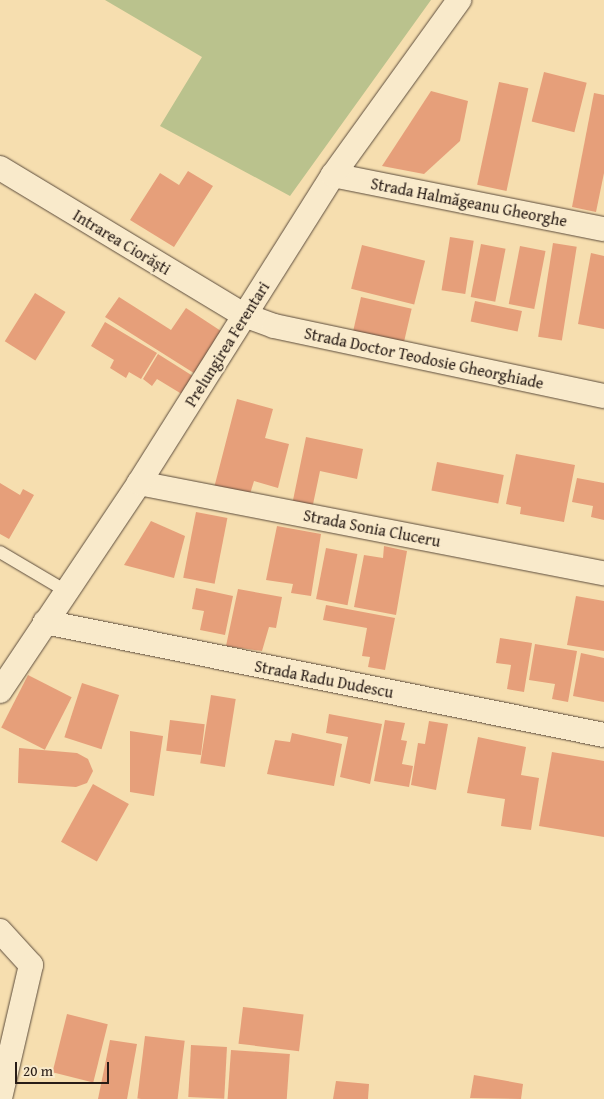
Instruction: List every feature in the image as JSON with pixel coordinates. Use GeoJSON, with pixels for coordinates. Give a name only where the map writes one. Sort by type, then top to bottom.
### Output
{"type":"FeatureCollection","features":[{"type":"Feature","properties":{"kind":"street","name":"Prelungirea Ferentari"},"geometry":{"type":"LineString","coordinates":[[0,691],[139,484],[333,175],[458,0]]}},
{"type":"Feature","properties":{"kind":"street","name":"Intrarea Ciorăști"},"geometry":{"type":"LineString","coordinates":[[0,168],[244,315]]}},
{"type":"Feature","properties":{"kind":"street","name":"Strada Halmăgeanu Gheorghe"},"geometry":{"type":"LineString","coordinates":[[333,175],[604,229]]}},
{"type":"Feature","properties":{"kind":"street","name":"Strada Doctor Teodosie Gheorghiade"},"geometry":{"type":"LineString","coordinates":[[244,315],[274,326],[604,396]]}},
{"type":"Feature","properties":{"kind":"street","name":"Strada Sonia Cluceru"},"geometry":{"type":"LineString","coordinates":[[139,484],[604,574]]}},
{"type":"Feature","properties":{"kind":"street","name":"Strada Radu Dudescu"},"geometry":{"type":"LineString","coordinates":[[45,622],[604,735]]}},
{"type":"Feature","properties":{"kind":"street"},"geometry":{"type":"LineString","coordinates":[[0,931],[31,965],[0,1098]]}},
{"type":"Feature","properties":{"kind":"lane"},"geometry":{"type":"LineString","coordinates":[[0,552],[66,591]]}},
{"type":"Feature","properties":{"kind":"green space"},"geometry":{"type":"Polygon","coordinates":[[[105,0],[431,0],[290,196],[160,126],[202,57],[105,0]]]}},
{"type":"Feature","properties":{"kind":"building"},"geometry":{"type":"Polygon","coordinates":[[[544,72],[587,83],[574,132],[532,121],[544,72]]]}},
{"type":"Feature","properties":{"kind":"building"},"geometry":{"type":"Polygon","coordinates":[[[499,82],[528,88],[507,191],[477,185],[499,82]]]}},
{"type":"Feature","properties":{"kind":"building"},"geometry":{"type":"Polygon","coordinates":[[[431,91],[468,101],[460,141],[424,174],[382,166],[431,91]]]}},
{"type":"Feature","properties":{"kind":"building"},"geometry":{"type":"Polygon","coordinates":[[[594,93],[604,95],[604,173],[596,212],[572,207],[594,93]]]}},
{"type":"Feature","properties":{"kind":"building"},"geometry":{"type":"Polygon","coordinates":[[[188,171],[213,186],[174,247],[130,220],[160,173],[179,185],[188,171]]]}},
{"type":"Feature","properties":{"kind":"building"},"geometry":{"type":"Polygon","coordinates":[[[450,237],[474,241],[465,294],[442,290],[450,237]]]}},
{"type":"Feature","properties":{"kind":"building"},"geometry":{"type":"Polygon","coordinates":[[[553,243],[577,247],[562,341],[538,337],[553,243]]]}},
{"type":"Feature","properties":{"kind":"building"},"geometry":{"type":"Polygon","coordinates":[[[481,244],[506,249],[495,302],[471,297],[481,244]]]}},
{"type":"Feature","properties":{"kind":"building"},"geometry":{"type":"Polygon","coordinates":[[[362,245],[425,261],[414,304],[351,289],[362,245]]]}},
{"type":"Feature","properties":{"kind":"building"},"geometry":{"type":"Polygon","coordinates":[[[520,246],[546,251],[534,309],[509,304],[520,246]]]}},
{"type":"Feature","properties":{"kind":"building"},"geometry":{"type":"Polygon","coordinates":[[[591,253],[604,256],[604,329],[578,324],[591,253]]]}},
{"type":"Feature","properties":{"kind":"building"},"geometry":{"type":"Polygon","coordinates":[[[35,293],[66,312],[35,360],[5,341],[35,293]]]}},
{"type":"Feature","properties":{"kind":"building"},"geometry":{"type":"Polygon","coordinates":[[[119,297],[171,330],[186,308],[224,333],[197,375],[105,317],[119,297]]]}},
{"type":"Feature","properties":{"kind":"building"},"geometry":{"type":"Polygon","coordinates":[[[361,297],[412,309],[402,351],[351,339],[361,297]]]}},
{"type":"Feature","properties":{"kind":"building"},"geometry":{"type":"Polygon","coordinates":[[[475,301],[522,311],[518,332],[471,322],[475,301]]]}},
{"type":"Feature","properties":{"kind":"building"},"geometry":{"type":"Polygon","coordinates":[[[105,322],[157,353],[141,379],[129,372],[126,378],[110,368],[114,360],[91,346],[105,322]]]}},
{"type":"Feature","properties":{"kind":"building"},"geometry":{"type":"Polygon","coordinates":[[[158,354],[196,378],[185,396],[157,379],[152,386],[143,379],[158,354]]]}},
{"type":"Feature","properties":{"kind":"building"},"geometry":{"type":"Polygon","coordinates":[[[237,399],[273,409],[265,438],[289,444],[278,488],[254,481],[249,497],[214,488],[237,399]]]}},
{"type":"Feature","properties":{"kind":"building"},"geometry":{"type":"Polygon","coordinates":[[[306,437],[363,449],[357,479],[320,471],[312,509],[292,505],[306,437]]]}},
{"type":"Feature","properties":{"kind":"building"},"geometry":{"type":"Polygon","coordinates":[[[516,454],[575,465],[564,522],[520,514],[521,507],[506,504],[516,454]]]}},
{"type":"Feature","properties":{"kind":"building"},"geometry":{"type":"Polygon","coordinates":[[[437,462],[504,475],[498,503],[431,490],[437,462]]]}},
{"type":"Feature","properties":{"kind":"building"},"geometry":{"type":"Polygon","coordinates":[[[577,478],[604,483],[604,520],[591,517],[593,506],[572,502],[577,478]]]}},
{"type":"Feature","properties":{"kind":"building"},"geometry":{"type":"Polygon","coordinates":[[[0,483],[20,495],[23,489],[34,495],[9,539],[0,534],[0,483]]]}},
{"type":"Feature","properties":{"kind":"building"},"geometry":{"type":"Polygon","coordinates":[[[196,512],[227,518],[215,584],[183,578],[196,512]]]}},
{"type":"Feature","properties":{"kind":"building"},"geometry":{"type":"Polygon","coordinates":[[[151,521],[185,536],[174,578],[124,565],[151,521]]]}},
{"type":"Feature","properties":{"kind":"building"},"geometry":{"type":"Polygon","coordinates":[[[277,526],[321,534],[311,596],[291,593],[293,584],[266,580],[277,526]]]}},
{"type":"Feature","properties":{"kind":"building"},"geometry":{"type":"Polygon","coordinates":[[[384,546],[407,551],[396,615],[354,607],[364,555],[383,558],[384,546]]]}},
{"type":"Feature","properties":{"kind":"building"},"geometry":{"type":"Polygon","coordinates":[[[326,548],[357,554],[347,605],[316,599],[326,548]]]}},
{"type":"Feature","properties":{"kind":"building"},"geometry":{"type":"Polygon","coordinates":[[[196,588],[233,596],[225,635],[200,630],[204,611],[192,609],[196,588]]]}},
{"type":"Feature","properties":{"kind":"building"},"geometry":{"type":"Polygon","coordinates":[[[238,589],[282,597],[276,628],[269,627],[262,651],[226,646],[238,589]]]}},
{"type":"Feature","properties":{"kind":"building"},"geometry":{"type":"Polygon","coordinates":[[[576,596],[604,601],[604,651],[567,645],[576,596]]]}},
{"type":"Feature","properties":{"kind":"building"},"geometry":{"type":"Polygon","coordinates":[[[326,605],[395,618],[385,670],[368,667],[370,657],[362,656],[367,628],[323,620],[326,605]]]}},
{"type":"Feature","properties":{"kind":"building"},"geometry":{"type":"Polygon","coordinates":[[[500,638],[532,643],[524,692],[507,689],[511,665],[496,663],[500,638]]]}},
{"type":"Feature","properties":{"kind":"building"},"geometry":{"type":"Polygon","coordinates":[[[535,644],[577,651],[568,702],[552,699],[555,684],[529,680],[535,644]]]}},
{"type":"Feature","properties":{"kind":"building"},"geometry":{"type":"Polygon","coordinates":[[[581,653],[604,658],[604,702],[573,696],[581,653]]]}},
{"type":"Feature","properties":{"kind":"building"},"geometry":{"type":"Polygon","coordinates":[[[28,675],[72,697],[45,750],[1,728],[28,675]]]}},
{"type":"Feature","properties":{"kind":"building"},"geometry":{"type":"Polygon","coordinates":[[[82,683],[119,695],[101,749],[64,737],[82,683]]]}},
{"type":"Feature","properties":{"kind":"building"},"geometry":{"type":"Polygon","coordinates":[[[211,695],[236,699],[225,767],[200,763],[211,695]]]}},
{"type":"Feature","properties":{"kind":"building"},"geometry":{"type":"Polygon","coordinates":[[[329,714],[382,724],[370,784],[340,777],[348,737],[326,733],[329,714]]]}},
{"type":"Feature","properties":{"kind":"building"},"geometry":{"type":"Polygon","coordinates":[[[170,720],[205,724],[201,755],[166,751],[170,720]]]}},
{"type":"Feature","properties":{"kind":"building"},"geometry":{"type":"Polygon","coordinates":[[[385,720],[405,723],[401,740],[407,741],[402,764],[413,766],[409,787],[374,781],[385,720]]]}},
{"type":"Feature","properties":{"kind":"building"},"geometry":{"type":"Polygon","coordinates":[[[429,721],[448,724],[436,790],[411,785],[418,743],[425,744],[429,721]]]}},
{"type":"Feature","properties":{"kind":"building"},"geometry":{"type":"Polygon","coordinates":[[[130,731],[163,736],[154,796],[130,792],[130,731]]]}},
{"type":"Feature","properties":{"kind":"building"},"geometry":{"type":"Polygon","coordinates":[[[292,733],[342,744],[334,786],[267,774],[275,740],[290,742],[292,733]]]}},
{"type":"Feature","properties":{"kind":"building"},"geometry":{"type":"Polygon","coordinates":[[[478,737],[526,747],[521,775],[539,778],[531,830],[501,826],[505,799],[467,793],[478,737]]]}},
{"type":"Feature","properties":{"kind":"building"},"geometry":{"type":"Polygon","coordinates":[[[19,748],[77,753],[88,759],[93,771],[87,783],[76,787],[18,783],[19,748]]]}},
{"type":"Feature","properties":{"kind":"building"},"geometry":{"type":"Polygon","coordinates":[[[552,752],[604,761],[604,837],[539,826],[552,752]]]}},
{"type":"Feature","properties":{"kind":"building"},"geometry":{"type":"Polygon","coordinates":[[[93,784],[129,804],[97,862],[61,842],[93,784]]]}},
{"type":"Feature","properties":{"kind":"building"},"geometry":{"type":"Polygon","coordinates":[[[243,1007],[304,1014],[299,1051],[238,1044],[243,1007]]]}},
{"type":"Feature","properties":{"kind":"building"},"geometry":{"type":"Polygon","coordinates":[[[67,1014],[108,1024],[93,1082],[52,1072],[67,1014]]]}},
{"type":"Feature","properties":{"kind":"building"},"geometry":{"type":"Polygon","coordinates":[[[145,1036],[185,1041],[178,1099],[137,1099],[145,1036]]]}},
{"type":"Feature","properties":{"kind":"building"},"geometry":{"type":"Polygon","coordinates":[[[110,1040],[137,1044],[127,1099],[98,1099],[110,1040]]]}},
{"type":"Feature","properties":{"kind":"building"},"geometry":{"type":"Polygon","coordinates":[[[191,1045],[227,1047],[224,1099],[188,1097],[191,1045]]]}},
{"type":"Feature","properties":{"kind":"building"},"geometry":{"type":"Polygon","coordinates":[[[231,1050],[290,1054],[287,1099],[228,1099],[231,1050]]]}},
{"type":"Feature","properties":{"kind":"building"},"geometry":{"type":"Polygon","coordinates":[[[474,1075],[523,1084],[521,1099],[470,1098],[474,1075]]]}},
{"type":"Feature","properties":{"kind":"building"},"geometry":{"type":"Polygon","coordinates":[[[336,1081],[369,1084],[368,1099],[333,1099],[336,1081]]]}}]}
